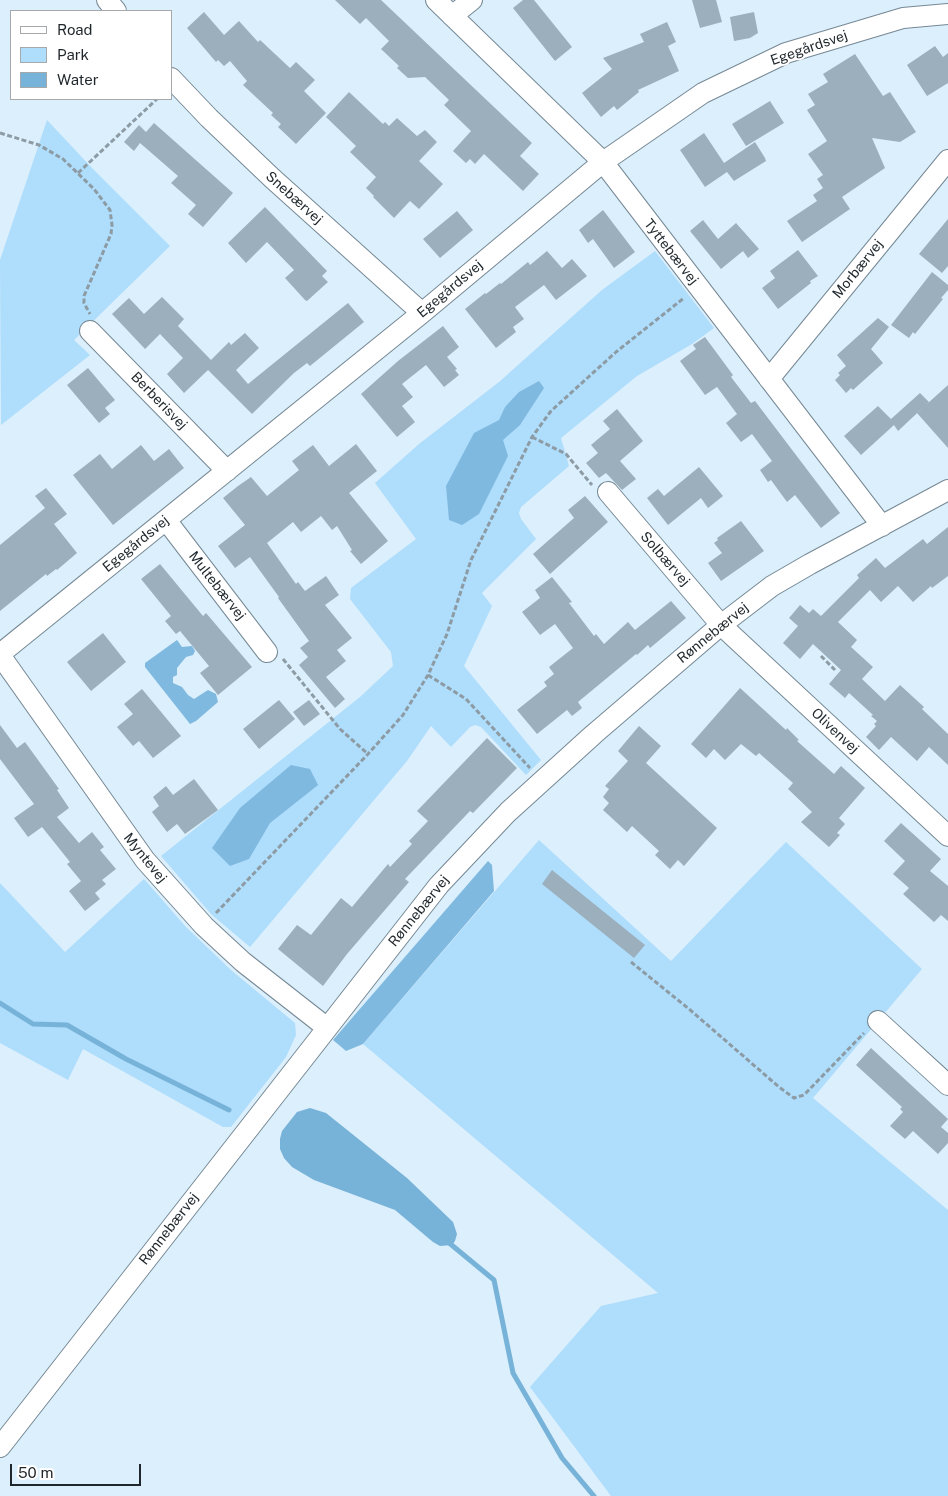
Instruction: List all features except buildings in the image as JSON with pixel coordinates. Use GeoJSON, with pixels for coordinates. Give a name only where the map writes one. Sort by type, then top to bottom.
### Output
{"type":"FeatureCollection","features":[{"type":"Feature","properties":{"kind":"street"},"geometry":{"type":"LineString","coordinates":[[107,0],[115,10]]}},
{"type":"Feature","properties":{"kind":"street","name":"Tyttebærvej"},"geometry":{"type":"LineString","coordinates":[[436,0],[603,162],[882,526]]}},
{"type":"Feature","properties":{"kind":"street"},"geometry":{"type":"LineString","coordinates":[[452,16],[472,0]]}},
{"type":"Feature","properties":{"kind":"street","name":"Egegårdsvej"},"geometry":{"type":"LineString","coordinates":[[0,655],[422,312],[603,162],[703,93],[786,53],[902,9],[948,14]]}},
{"type":"Feature","properties":{"kind":"street","name":"Snebærvej"},"geometry":{"type":"LineString","coordinates":[[172,79],[251,158],[422,312]]}},
{"type":"Feature","properties":{"kind":"street","name":"Morbærvej"},"geometry":{"type":"LineString","coordinates":[[769,378],[948,160]]}},
{"type":"Feature","properties":{"kind":"street","name":"Berberisvej"},"geometry":{"type":"LineString","coordinates":[[90,331],[227,471]]}},
{"type":"Feature","properties":{"kind":"street","name":"Rønnebærvej"},"geometry":{"type":"LineString","coordinates":[[0,1447],[439,885],[508,812],[541,781],[722,625],[772,586],[948,490]]}},
{"type":"Feature","properties":{"kind":"street","name":"Solbærvej"},"geometry":{"type":"LineString","coordinates":[[608,492],[722,625]]}},
{"type":"Feature","properties":{"kind":"street","name":"Multebærvej"},"geometry":{"type":"LineString","coordinates":[[166,520],[267,652]]}},
{"type":"Feature","properties":{"kind":"street","name":"Olivenvej"},"geometry":{"type":"LineString","coordinates":[[722,625],[948,836]]}},
{"type":"Feature","properties":{"kind":"street","name":"Myntevej"},"geometry":{"type":"LineString","coordinates":[[0,655],[145,860],[204,926],[243,962],[326,1028]]}},
{"type":"Feature","properties":{"kind":"street"},"geometry":{"type":"LineString","coordinates":[[878,1021],[948,1085]]}},
{"type":"Feature","properties":{"kind":"path"},"geometry":{"type":"LineString","coordinates":[[78,173],[155,100]]}},
{"type":"Feature","properties":{"kind":"path"},"geometry":{"type":"LineString","coordinates":[[0,133],[39,146],[63,159],[78,173],[110,210],[112,225],[110,234],[83,300],[86,308],[96,321],[90,331]]}},
{"type":"Feature","properties":{"kind":"path"},"geometry":{"type":"LineString","coordinates":[[204,926],[368,754],[403,714],[428,675],[447,634],[471,560],[532,437],[551,411],[616,352],[698,286]]}},
{"type":"Feature","properties":{"kind":"path"},"geometry":{"type":"LineString","coordinates":[[532,437],[566,454],[598,492],[608,492]]}},
{"type":"Feature","properties":{"kind":"path"},"geometry":{"type":"LineString","coordinates":[[267,652],[281,655],[340,729],[368,754]]}},
{"type":"Feature","properties":{"kind":"path"},"geometry":{"type":"LineString","coordinates":[[821,656],[835,670]]}},
{"type":"Feature","properties":{"kind":"path"},"geometry":{"type":"LineString","coordinates":[[428,675],[466,699],[504,738],[541,781]]}},
{"type":"Feature","properties":{"kind":"path"},"geometry":{"type":"LineString","coordinates":[[631,962],[689,1009],[779,1088],[794,1098],[804,1095],[878,1021]]}},
{"type":"Feature","properties":{"kind":"green space"},"geometry":{"type":"Polygon","coordinates":[[[47,120],[170,246],[74,340],[90,355],[1,425],[0,260],[47,120]]]}},
{"type":"Feature","properties":{"kind":"green space"},"geometry":{"type":"Polygon","coordinates":[[[655,251],[714,328],[692,344],[637,376],[561,438],[569,466],[521,507],[519,513],[521,519],[536,539],[482,593],[492,606],[464,666],[541,760],[526,775],[481,727],[475,725],[470,727],[451,747],[431,726],[407,761],[250,947],[211,914],[161,856],[360,697],[393,666],[391,652],[350,599],[351,588],[416,539],[375,483],[419,444],[499,382],[602,290],[655,251]]]}},
{"type":"Feature","properties":{"kind":"green space"},"geometry":{"type":"Polygon","coordinates":[[[539,840],[671,961],[786,842],[922,969],[813,1098],[948,1210],[948,1496],[611,1496],[530,1387],[601,1306],[658,1293],[363,1044],[539,840]]]}},
{"type":"Feature","properties":{"kind":"green space"},"geometry":{"type":"Polygon","coordinates":[[[144,879],[186,927],[231,970],[295,1023],[296,1035],[286,1057],[231,1127],[223,1127],[83,1049],[68,1080],[0,1043],[0,883],[65,952],[144,879]]]}},
{"type":"Feature","properties":{"kind":"shaded area"},"geometry":{"type":"Polygon","coordinates":[[[539,381],[544,388],[520,425],[503,440],[508,456],[479,514],[462,525],[449,520],[446,486],[474,433],[499,420],[505,407],[519,392],[539,381]]]}},
{"type":"Feature","properties":{"kind":"shaded area"},"geometry":{"type":"Polygon","coordinates":[[[177,640],[182,647],[192,646],[195,651],[193,655],[186,657],[177,668],[177,675],[173,677],[173,683],[182,687],[194,699],[208,690],[216,694],[218,702],[190,724],[145,667],[145,663],[177,640]]]}},
{"type":"Feature","properties":{"kind":"shaded area"},"geometry":{"type":"Polygon","coordinates":[[[291,765],[310,769],[318,785],[270,823],[249,859],[230,866],[212,848],[240,808],[291,765]]]}},
{"type":"Feature","properties":{"kind":"shaded area"},"geometry":{"type":"Polygon","coordinates":[[[488,861],[492,865],[494,891],[363,1044],[346,1051],[333,1040],[488,861]]]}},
{"type":"Feature","properties":{"kind":"water"},"geometry":{"type":"Polygon","coordinates":[[[310,1108],[326,1113],[407,1178],[453,1222],[457,1234],[452,1245],[440,1246],[433,1242],[395,1210],[314,1180],[292,1167],[284,1158],[280,1149],[282,1131],[297,1112],[310,1108]]]}},
{"type":"Feature","properties":{"kind":"waterway"},"geometry":{"type":"LineString","coordinates":[[0,1003],[33,1024],[67,1025],[126,1059],[229,1110]]}},
{"type":"Feature","properties":{"kind":"waterway"},"geometry":{"type":"LineString","coordinates":[[448,1242],[494,1280],[513,1373],[562,1458],[594,1496]]}}]}
